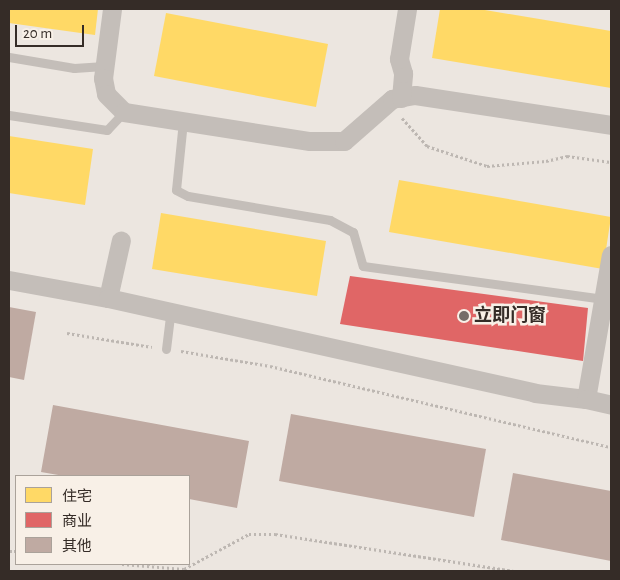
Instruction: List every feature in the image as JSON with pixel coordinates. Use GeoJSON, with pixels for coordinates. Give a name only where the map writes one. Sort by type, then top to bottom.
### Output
{"type":"FeatureCollection","features":[{"type":"Feature","properties":{"kind":"street"},"geometry":{"type":"LineString","coordinates":[[112,9],[104,66],[106,94],[124,112],[310,141],[344,141],[396,98],[415,95],[611,125]]}},
{"type":"Feature","properties":{"kind":"street"},"geometry":{"type":"LineString","coordinates":[[396,98],[403,73],[399,59],[407,9]]}},
{"type":"Feature","properties":{"kind":"street"},"geometry":{"type":"LineString","coordinates":[[108,298],[121,240]]}},
{"type":"Feature","properties":{"kind":"street"},"geometry":{"type":"LineString","coordinates":[[586,399],[611,255]]}},
{"type":"Feature","properties":{"kind":"street"},"geometry":{"type":"LineString","coordinates":[[9,280],[171,311],[535,393],[586,399],[611,405]]}},
{"type":"Feature","properties":{"kind":"lane"},"geometry":{"type":"LineString","coordinates":[[9,57],[74,68],[104,66]]}},
{"type":"Feature","properties":{"kind":"lane"},"geometry":{"type":"LineString","coordinates":[[9,115],[107,130],[124,112]]}},
{"type":"Feature","properties":{"kind":"lane"},"geometry":{"type":"LineString","coordinates":[[183,121],[176,190],[188,196],[330,220],[353,232],[363,266],[604,299]]}},
{"type":"Feature","properties":{"kind":"lane"},"geometry":{"type":"LineString","coordinates":[[166,349],[171,311]]}},
{"type":"Feature","properties":{"kind":"path"},"geometry":{"type":"LineString","coordinates":[[396,98],[405,125],[427,146],[487,166],[546,161],[566,156],[611,162]]}},
{"type":"Feature","properties":{"kind":"path"},"geometry":{"type":"LineString","coordinates":[[66,333],[270,366],[611,447]]}},
{"type":"Feature","properties":{"kind":"path"},"geometry":{"type":"LineString","coordinates":[[134,565],[184,569],[249,534],[275,534],[515,571]]}},
{"type":"Feature","properties":{"kind":"building: 住宅"},"geometry":{"type":"Polygon","coordinates":[[[9,9],[98,9],[95,35],[9,23],[9,9]]]}},
{"type":"Feature","properties":{"kind":"building: 住宅"},"geometry":{"type":"Polygon","coordinates":[[[440,9],[479,9],[611,31],[611,88],[432,58],[440,9]]]}},
{"type":"Feature","properties":{"kind":"building: 住宅"},"geometry":{"type":"Polygon","coordinates":[[[166,13],[328,44],[316,107],[154,76],[166,13]]]}},
{"type":"Feature","properties":{"kind":"building: 住宅"},"geometry":{"type":"Polygon","coordinates":[[[9,136],[93,149],[85,205],[9,193],[9,136]]]}},
{"type":"Feature","properties":{"kind":"building: 住宅"},"geometry":{"type":"Polygon","coordinates":[[[399,180],[611,217],[603,269],[389,232],[399,180]]]}},
{"type":"Feature","properties":{"kind":"building: 住宅"},"geometry":{"type":"Polygon","coordinates":[[[161,213],[326,241],[317,296],[152,269],[161,213]]]}},
{"type":"Feature","properties":{"kind":"building: 商业","name":"立即门窗"},"geometry":{"type":"Polygon","coordinates":[[[350,276],[588,308],[583,361],[340,324],[350,276]]]}},
{"type":"Feature","properties":{"kind":"building: 其他"},"geometry":{"type":"Polygon","coordinates":[[[9,307],[36,312],[24,380],[9,377],[9,307]]]}},
{"type":"Feature","properties":{"kind":"building: 其他"},"geometry":{"type":"Polygon","coordinates":[[[53,405],[249,441],[237,508],[190,499],[190,475],[58,475],[41,472],[53,405]]]}},
{"type":"Feature","properties":{"kind":"building: 其他"},"geometry":{"type":"Polygon","coordinates":[[[291,414],[486,449],[474,517],[279,481],[291,414]]]}},
{"type":"Feature","properties":{"kind":"building: 其他"},"geometry":{"type":"Polygon","coordinates":[[[513,473],[611,491],[611,561],[501,540],[513,473]]]}},
{"type":"Feature","properties":{"kind":"place","name":"立即门窗"},"geometry":{"type":"Point","coordinates":[464,316]}}]}
